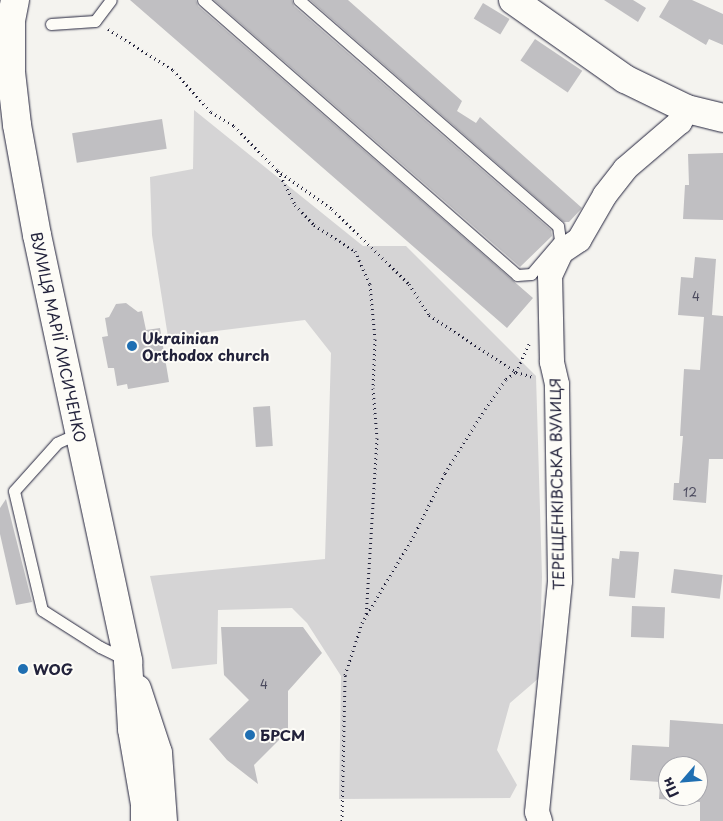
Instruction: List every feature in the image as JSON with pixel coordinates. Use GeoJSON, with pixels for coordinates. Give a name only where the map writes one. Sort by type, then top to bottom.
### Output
{"type":"FeatureCollection","features":[{"type":"Feature","properties":{"kind":"main road","name":"ВУЛИЦЯ МАРІЇ ЛИСИЧЕНКО"},"geometry":{"type":"LineString","coordinates":[[15,0],[11,20],[9,117],[129,666],[152,727],[158,753],[163,821]]}},
{"type":"Feature","properties":{"kind":"main road"},"geometry":{"type":"LineString","coordinates":[[513,0],[625,79],[687,109],[723,118]]}},
{"type":"Feature","properties":{"kind":"main road","name":"ВУЛИЦЯ МАРІЇ ЛИСИЧЕНКО"},"geometry":{"type":"LineString","coordinates":[[129,666],[132,729],[145,804],[145,821]]}},
{"type":"Feature","properties":{"kind":"street","name":"ТЕРЕЩЕНКІВСЬКА ВУЛИЦЯ"},"geometry":{"type":"LineString","coordinates":[[540,821],[537,812],[560,582],[557,384],[552,362],[549,298],[550,276],[561,252],[579,240],[605,195],[625,169],[680,122],[687,109]]}},
{"type":"Feature","properties":{"kind":"lane"},"geometry":{"type":"LineString","coordinates":[[51,24],[95,21],[111,0]]}},
{"type":"Feature","properties":{"kind":"lane"},"geometry":{"type":"LineString","coordinates":[[203,0],[517,275],[531,274],[560,240],[558,226],[299,0]]}},
{"type":"Feature","properties":{"kind":"lane"},"geometry":{"type":"LineString","coordinates":[[79,433],[57,443],[14,491],[42,610],[129,666]]}},
{"type":"Feature","properties":{"kind":"path"},"geometry":{"type":"LineString","coordinates":[[95,21],[173,70],[211,112],[234,126],[277,170],[332,209],[410,284],[429,315],[516,372],[557,384]]}},
{"type":"Feature","properties":{"kind":"path"},"geometry":{"type":"LineString","coordinates":[[277,170],[295,205],[314,225],[355,252],[370,284],[375,339],[373,388],[377,438],[366,617]]}},
{"type":"Feature","properties":{"kind":"path"},"geometry":{"type":"LineString","coordinates":[[342,821],[345,675],[366,617],[413,537],[445,473],[484,409],[506,378],[516,372],[530,341]]}},
{"type":"Feature","properties":{"kind":"shaded area"},"geometry":{"type":"Polygon","coordinates":[[[194,110],[363,246],[406,246],[536,376],[542,577],[539,678],[510,703],[497,750],[517,785],[510,798],[339,799],[341,676],[307,623],[292,608],[218,610],[217,664],[172,669],[150,576],[325,559],[331,353],[305,320],[168,337],[152,235],[150,177],[193,169],[194,110]]]}},
{"type":"Feature","properties":{"kind":"building"},"geometry":{"type":"Polygon","coordinates":[[[130,0],[196,0],[198,6],[533,298],[507,328],[130,0]]]}},
{"type":"Feature","properties":{"kind":"building"},"geometry":{"type":"Polygon","coordinates":[[[214,0],[292,0],[294,6],[551,230],[552,236],[520,267],[214,0]]]}},
{"type":"Feature","properties":{"kind":"building"},"geometry":{"type":"Polygon","coordinates":[[[310,0],[348,0],[462,101],[457,111],[476,123],[480,117],[582,208],[569,222],[564,222],[310,0]]]}},
{"type":"Feature","properties":{"kind":"building"},"geometry":{"type":"Polygon","coordinates":[[[604,0],[633,0],[646,8],[638,22],[604,0]]]}},
{"type":"Feature","properties":{"kind":"building"},"geometry":{"type":"Polygon","coordinates":[[[669,0],[692,0],[723,14],[723,45],[709,39],[706,45],[659,17],[669,0]]]}},
{"type":"Feature","properties":{"kind":"building"},"geometry":{"type":"Polygon","coordinates":[[[483,3],[510,19],[500,34],[474,18],[483,3]]]}},
{"type":"Feature","properties":{"kind":"building"},"geometry":{"type":"Polygon","coordinates":[[[535,39],[582,71],[568,92],[520,61],[535,39]]]}},
{"type":"Feature","properties":{"kind":"building"},"geometry":{"type":"Polygon","coordinates":[[[162,119],[167,149],[77,163],[72,133],[162,119]]]}},
{"type":"Feature","properties":{"kind":"building"},"geometry":{"type":"Polygon","coordinates":[[[723,153],[723,220],[683,219],[685,185],[689,185],[688,154],[723,153]]]}},
{"type":"Feature","properties":{"kind":"building"},"geometry":{"type":"Polygon","coordinates":[[[695,257],[716,259],[712,315],[723,316],[723,459],[709,459],[706,503],[673,500],[674,483],[679,483],[683,436],[680,436],[684,369],[700,370],[704,317],[678,315],[681,277],[693,278],[695,257]]]}},
{"type":"Feature","properties":{"kind":"building"},"geometry":{"type":"Polygon","coordinates":[[[126,303],[138,312],[142,311],[146,330],[160,328],[169,382],[128,389],[127,384],[117,386],[114,368],[108,368],[102,337],[108,336],[105,318],[109,317],[116,304],[126,303]]]}},
{"type":"Feature","properties":{"kind":"building"},"geometry":{"type":"Polygon","coordinates":[[[270,406],[273,446],[256,447],[253,407],[270,406]]]}},
{"type":"Feature","properties":{"kind":"building"},"geometry":{"type":"Polygon","coordinates":[[[6,499],[32,602],[16,605],[0,534],[0,508],[6,499]]]}},
{"type":"Feature","properties":{"kind":"building"},"geometry":{"type":"Polygon","coordinates":[[[620,551],[639,552],[635,598],[609,596],[612,558],[619,559],[620,551]]]}},
{"type":"Feature","properties":{"kind":"building"},"geometry":{"type":"Polygon","coordinates":[[[674,569],[723,575],[720,599],[671,593],[674,569]]]}},
{"type":"Feature","properties":{"kind":"building"},"geometry":{"type":"Polygon","coordinates":[[[632,606],[665,607],[664,638],[631,637],[632,606]]]}},
{"type":"Feature","properties":{"kind":"building"},"geometry":{"type":"Polygon","coordinates":[[[221,627],[303,627],[322,653],[288,691],[288,731],[254,765],[258,784],[227,760],[209,739],[249,700],[224,675],[221,627]]]}},
{"type":"Feature","properties":{"kind":"building"},"geometry":{"type":"Polygon","coordinates":[[[670,720],[723,724],[723,821],[700,821],[700,806],[708,806],[708,756],[658,756],[658,782],[630,780],[632,745],[669,747],[670,720]]]}},
{"type":"Feature","properties":{"kind":"place","name":"Ukrainian Orthodox church"},"geometry":{"type":"Point","coordinates":[132,346]}},
{"type":"Feature","properties":{"kind":"place","name":"WOG"},"geometry":{"type":"Point","coordinates":[23,669]}},
{"type":"Feature","properties":{"kind":"place","name":"БРСМ"},"geometry":{"type":"Point","coordinates":[250,735]}}]}
